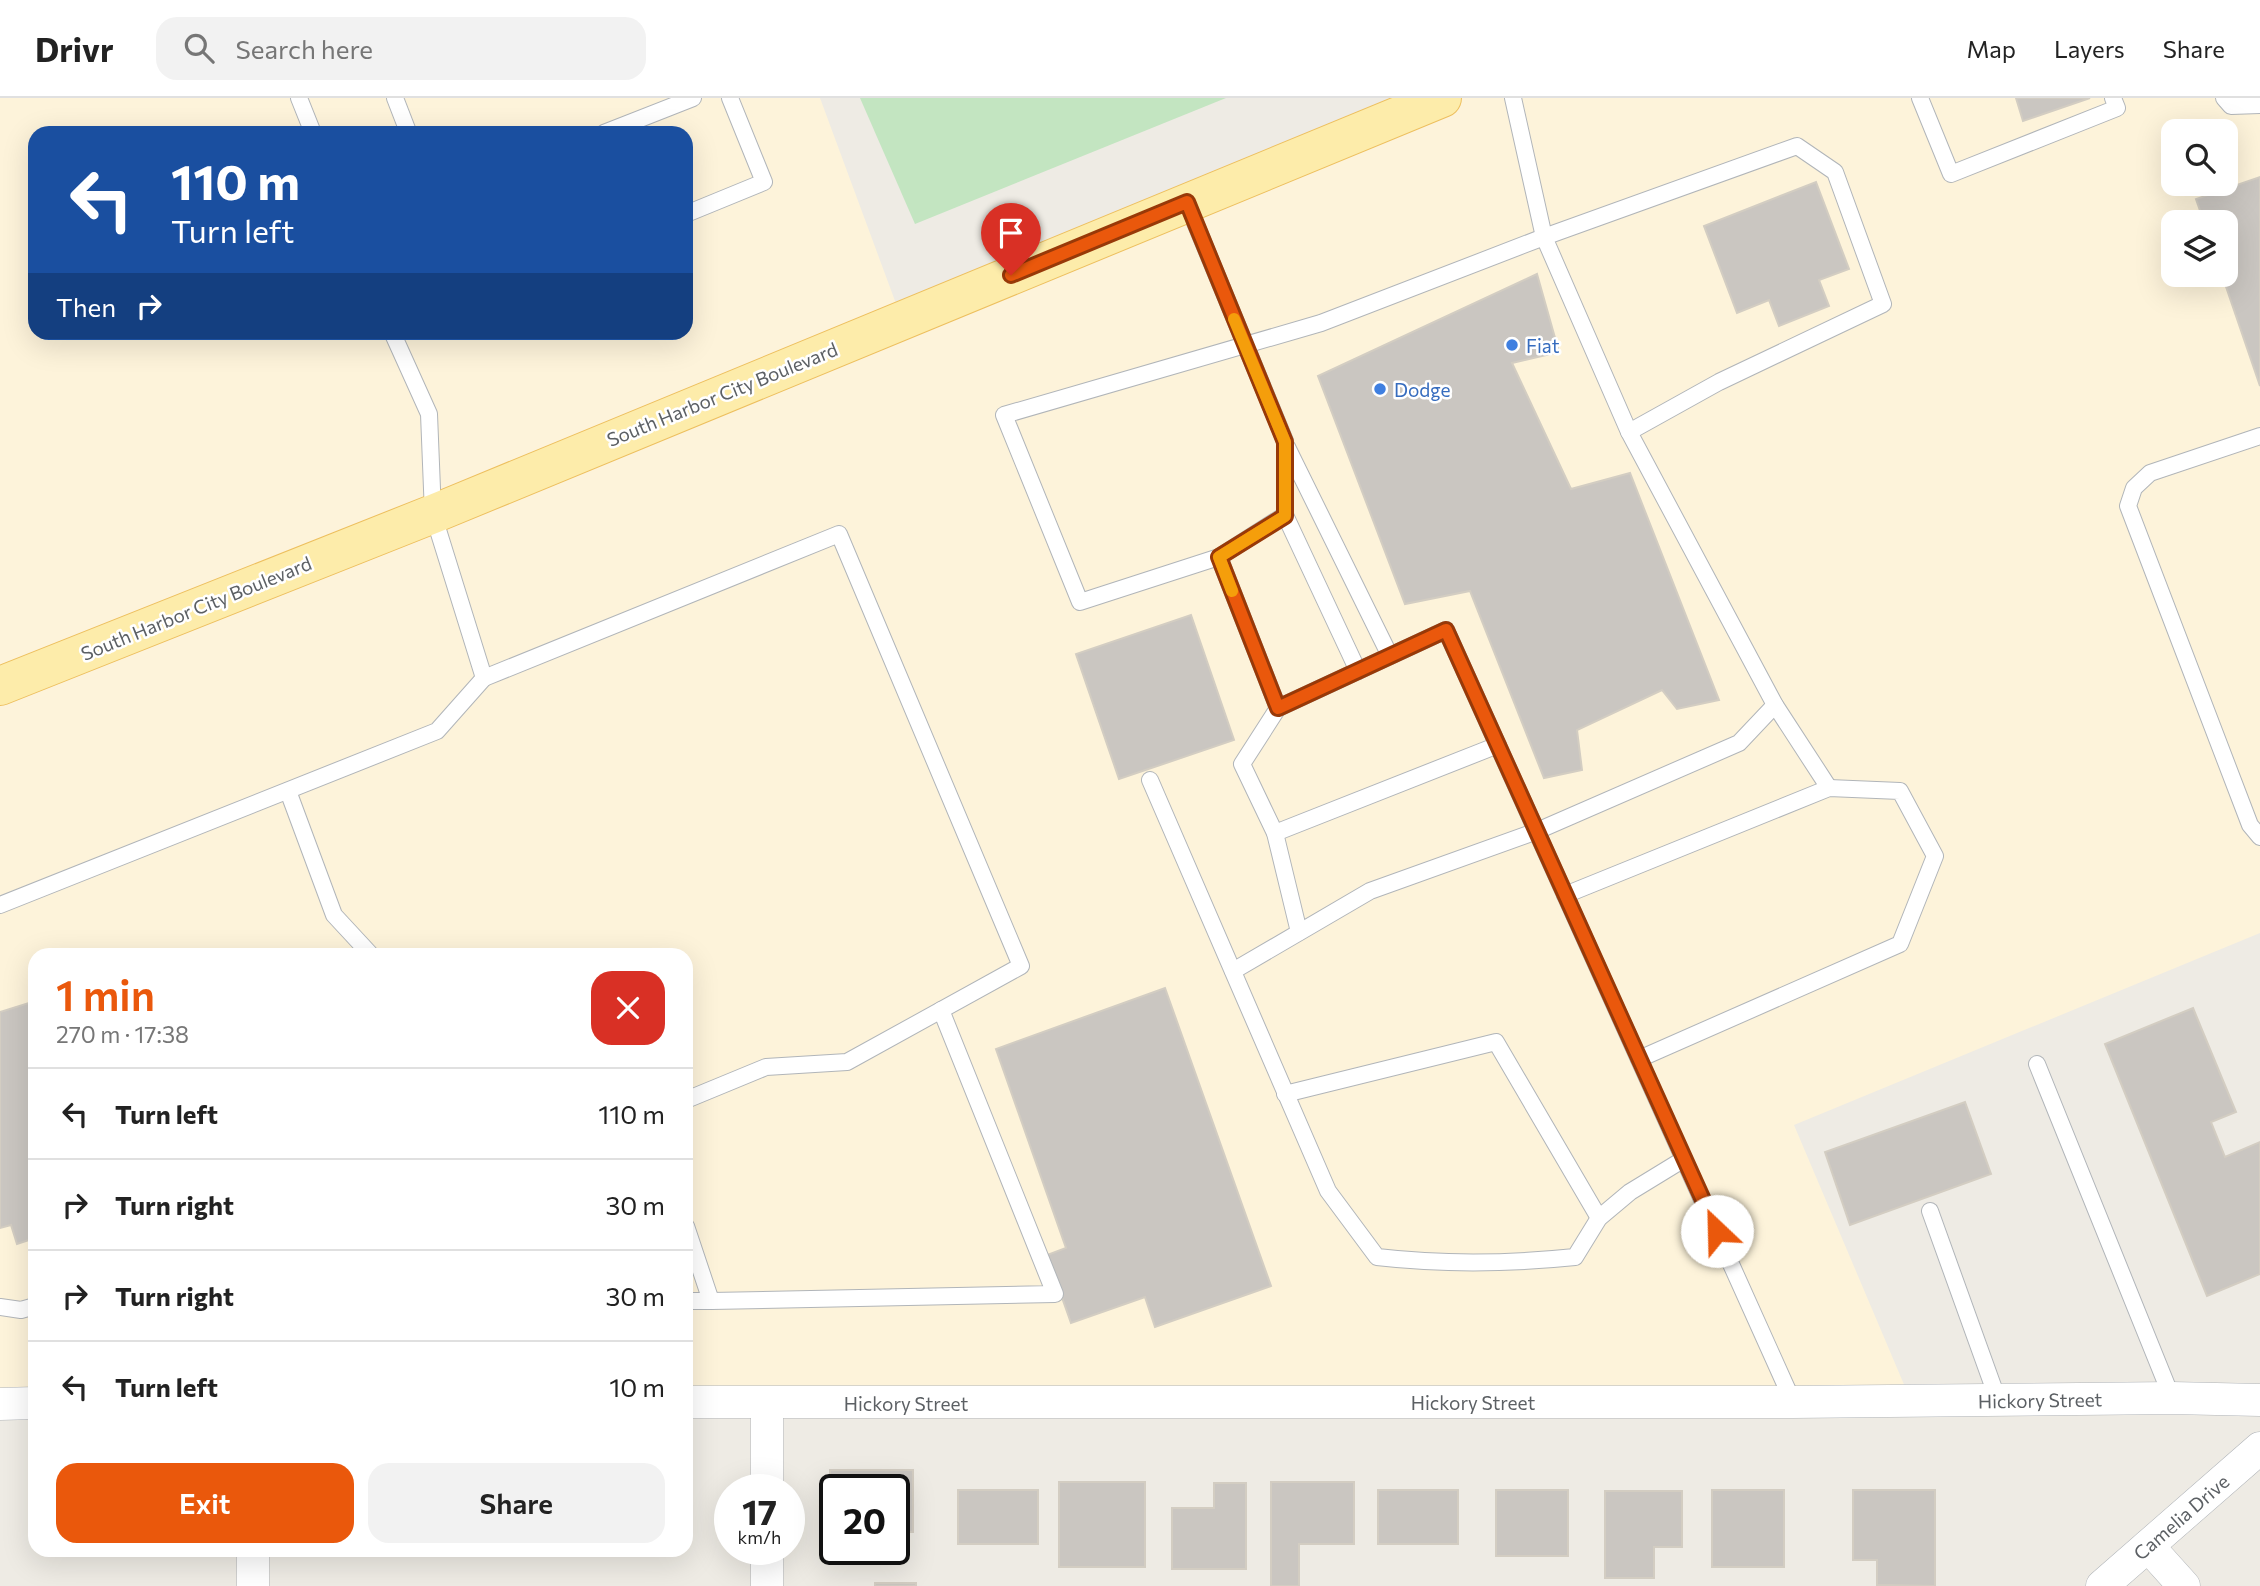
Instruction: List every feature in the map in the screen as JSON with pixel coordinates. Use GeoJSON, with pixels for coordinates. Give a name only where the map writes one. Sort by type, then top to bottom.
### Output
{"type":"FeatureCollection","features":[{"type":"Feature","properties":{"kind":"main road","name":"South Harbor City Boulevard"},"geometry":{"type":"LineString","coordinates":[[0,686],[433,514],[1441,98]]}},
{"type":"Feature","properties":{"kind":"street","name":"Hickory Street"},"geometry":{"type":"LineString","coordinates":[[693,1402],[1793,1402],[2172,1398],[2260,1400]]}},
{"type":"Feature","properties":{"kind":"street"},"geometry":{"type":"LineString","coordinates":[[0,1404],[28,1403]]}},
{"type":"Feature","properties":{"kind":"street"},"geometry":{"type":"LineString","coordinates":[[767,1403],[767,1474]]}},
{"type":"Feature","properties":{"kind":"street","name":"Camelia Drive"},"geometry":{"type":"LineString","coordinates":[[2102,1586],[2260,1448]]}},
{"type":"Feature","properties":{"kind":"street"},"geometry":{"type":"LineString","coordinates":[[2148,1546],[2184,1586]]}},
{"type":"Feature","properties":{"kind":"street"},"geometry":{"type":"LineString","coordinates":[[253,1557],[253,1586]]}},
{"type":"Feature","properties":{"kind":"street"},"geometry":{"type":"LineString","coordinates":[[766,1586],[767,1565]]}},
{"type":"Feature","properties":{"kind":"lane"},"geometry":{"type":"LineString","coordinates":[[299,98],[310,126]]}},
{"type":"Feature","properties":{"kind":"lane"},"geometry":{"type":"LineString","coordinates":[[395,98],[406,126]]}},
{"type":"Feature","properties":{"kind":"lane"},"geometry":{"type":"LineString","coordinates":[[622,126],[693,98]]}},
{"type":"Feature","properties":{"kind":"lane"},"geometry":{"type":"LineString","coordinates":[[693,211],[764,182],[730,98]]}},
{"type":"Feature","properties":{"kind":"lane"},"geometry":{"type":"LineString","coordinates":[[1513,98],[1544,237],[1629,432],[1775,705],[1829,788]]}},
{"type":"Feature","properties":{"kind":"lane"},"geometry":{"type":"LineString","coordinates":[[1920,98],[1951,174],[2117,108],[2113,98]]}},
{"type":"Feature","properties":{"kind":"lane"},"geometry":{"type":"LineString","coordinates":[[2224,98],[2231,106],[2260,105]]}},
{"type":"Feature","properties":{"kind":"lane"},"geometry":{"type":"LineString","coordinates":[[1285,516],[1219,557],[1080,603],[1004,415],[1321,323],[1544,237],[1797,146],[1835,172],[1882,304],[1719,382],[1629,432]]}},
{"type":"Feature","properties":{"kind":"lane"},"geometry":{"type":"LineString","coordinates":[[1187,202],[1285,442],[1390,656]]}},
{"type":"Feature","properties":{"kind":"lane"},"geometry":{"type":"LineString","coordinates":[[396,340],[429,414],[433,514],[484,678]]}},
{"type":"Feature","properties":{"kind":"lane"},"geometry":{"type":"LineString","coordinates":[[2260,436],[2150,473],[2134,488],[2128,506],[2250,825],[2260,837]]}},
{"type":"Feature","properties":{"kind":"lane"},"geometry":{"type":"LineString","coordinates":[[1285,442],[1285,516],[1358,671]]}},
{"type":"Feature","properties":{"kind":"lane"},"geometry":{"type":"LineString","coordinates":[[0,905],[437,731],[484,678],[839,534],[1021,966],[847,1062],[765,1067],[693,1097]]}},
{"type":"Feature","properties":{"kind":"lane"},"geometry":{"type":"LineString","coordinates":[[1219,557],[1278,708]]}},
{"type":"Feature","properties":{"kind":"lane"},"geometry":{"type":"LineString","coordinates":[[1300,932],[1275,833],[1242,764],[1278,708],[1446,630],[1793,1402]]}},
{"type":"Feature","properties":{"kind":"lane"},"geometry":{"type":"LineString","coordinates":[[1233,971],[1370,891],[1536,831],[1738,743],[1775,705]]}},
{"type":"Feature","properties":{"kind":"lane"},"geometry":{"type":"LineString","coordinates":[[1275,833],[1498,745]]}},
{"type":"Feature","properties":{"kind":"lane"},"geometry":{"type":"LineString","coordinates":[[1150,780],[1328,1191],[1377,1257],[1423,1262],[1507,1264],[1575,1257],[1599,1218],[1630,1192],[1684,1158]]}},
{"type":"Feature","properties":{"kind":"lane"},"geometry":{"type":"LineString","coordinates":[[1565,895],[1829,788],[1900,791],[1935,856],[1900,944],[1639,1059]]}},
{"type":"Feature","properties":{"kind":"lane"},"geometry":{"type":"LineString","coordinates":[[288,791],[334,915],[365,948]]}},
{"type":"Feature","properties":{"kind":"lane"},"geometry":{"type":"LineString","coordinates":[[693,1301],[1055,1294],[941,1010]]}},
{"type":"Feature","properties":{"kind":"lane"},"geometry":{"type":"LineString","coordinates":[[1285,1094],[1496,1042],[1599,1218]]}},
{"type":"Feature","properties":{"kind":"lane"},"geometry":{"type":"LineString","coordinates":[[2037,1064],[2172,1398]]}},
{"type":"Feature","properties":{"kind":"lane"},"geometry":{"type":"LineString","coordinates":[[1930,1211],[1998,1400]]}},
{"type":"Feature","properties":{"kind":"lane"},"geometry":{"type":"LineString","coordinates":[[693,1247],[711,1301]]}},
{"type":"Feature","properties":{"kind":"lane"},"geometry":{"type":"LineString","coordinates":[[0,1307],[21,1310],[28,1308]]}},
{"type":"Feature","properties":{"kind":"shaded area"},"geometry":{"type":"Polygon","coordinates":[[[0,98],[820,98],[898,309],[1411,98],[2260,98],[2260,933],[1794,1125],[1911,1401],[693,1402],[693,948],[28,948],[28,1403],[0,1404],[0,98]]]}},
{"type":"Feature","properties":{"kind":"green space"},"geometry":{"type":"Polygon","coordinates":[[[860,98],[1226,98],[915,224],[860,98]]]}},
{"type":"Feature","properties":{"kind":"building"},"geometry":{"type":"Polygon","coordinates":[[[2016,98],[2090,98],[2023,121],[2016,98]]]}},
{"type":"Feature","properties":{"kind":"building"},"geometry":{"type":"Polygon","coordinates":[[[2260,177],[2260,386],[2226,287],[2238,287],[2238,210],[2200,210],[2196,199],[2205,196],[2238,196],[2238,185],[2260,177]]]}},
{"type":"Feature","properties":{"kind":"building"},"geometry":{"type":"Polygon","coordinates":[[[1816,182],[1849,269],[1819,280],[1829,306],[1779,326],[1769,300],[1737,313],[1704,226],[1816,182]]]}},
{"type":"Feature","properties":{"kind":"building"},"geometry":{"type":"Polygon","coordinates":[[[1537,274],[1559,352],[1512,363],[1571,489],[1630,473],[1719,700],[1677,709],[1662,690],[1577,730],[1582,770],[1544,778],[1470,591],[1405,604],[1318,376],[1537,274]]]}},
{"type":"Feature","properties":{"kind":"building"},"geometry":{"type":"Polygon","coordinates":[[[1191,615],[1234,740],[1119,779],[1076,654],[1191,615]]]}},
{"type":"Feature","properties":{"kind":"building"},"geometry":{"type":"Polygon","coordinates":[[[1165,988],[1271,1286],[1155,1327],[1145,1297],[1071,1323],[1047,1255],[1066,1248],[996,1049],[1165,988]]]}},
{"type":"Feature","properties":{"kind":"building"},"geometry":{"type":"Polygon","coordinates":[[[28,1003],[28,1240],[17,1244],[11,1225],[0,1228],[0,1012],[28,1003]]]}},
{"type":"Feature","properties":{"kind":"building"},"geometry":{"type":"Polygon","coordinates":[[[2193,1008],[2236,1112],[2211,1122],[2225,1157],[2260,1142],[2260,1274],[2207,1296],[2105,1044],[2193,1008]]]}},
{"type":"Feature","properties":{"kind":"building"},"geometry":{"type":"Polygon","coordinates":[[[1965,1102],[1991,1174],[1850,1225],[1825,1152],[1965,1102]]]}},
{"type":"Feature","properties":{"kind":"building"},"geometry":{"type":"Polygon","coordinates":[[[830,1470],[913,1470],[913,1532],[910,1532],[910,1474],[830,1474],[830,1470]]]}},
{"type":"Feature","properties":{"kind":"building"},"geometry":{"type":"Polygon","coordinates":[[[1059,1482],[1145,1482],[1145,1567],[1059,1567],[1059,1482]]]}},
{"type":"Feature","properties":{"kind":"building"},"geometry":{"type":"Polygon","coordinates":[[[1271,1482],[1354,1482],[1354,1544],[1299,1544],[1299,1586],[1271,1586],[1271,1482]]]}},
{"type":"Feature","properties":{"kind":"building"},"geometry":{"type":"Polygon","coordinates":[[[1214,1483],[1246,1483],[1246,1569],[1172,1569],[1172,1508],[1214,1508],[1214,1483]]]}},
{"type":"Feature","properties":{"kind":"building"},"geometry":{"type":"Polygon","coordinates":[[[958,1490],[1038,1490],[1038,1544],[958,1544],[958,1490]]]}},
{"type":"Feature","properties":{"kind":"building"},"geometry":{"type":"Polygon","coordinates":[[[1378,1490],[1458,1490],[1458,1544],[1378,1544],[1378,1490]]]}},
{"type":"Feature","properties":{"kind":"building"},"geometry":{"type":"Polygon","coordinates":[[[1496,1490],[1568,1490],[1568,1556],[1496,1556],[1496,1490]]]}},
{"type":"Feature","properties":{"kind":"building"},"geometry":{"type":"Polygon","coordinates":[[[1712,1490],[1784,1490],[1784,1567],[1712,1567],[1712,1490]]]}},
{"type":"Feature","properties":{"kind":"building"},"geometry":{"type":"Polygon","coordinates":[[[1853,1490],[1935,1490],[1935,1586],[1877,1585],[1877,1560],[1853,1560],[1853,1490]]]}},
{"type":"Feature","properties":{"kind":"building"},"geometry":{"type":"Polygon","coordinates":[[[1605,1491],[1682,1491],[1682,1547],[1654,1547],[1654,1578],[1605,1578],[1605,1491]]]}},
{"type":"Feature","properties":{"kind":"building"},"geometry":{"type":"Polygon","coordinates":[[[875,1583],[916,1583],[916,1586],[875,1586],[875,1583]]]}},
{"type":"Feature","properties":{"kind":"slow traffic"},"geometry":{"type":"LineString","coordinates":[[1232,591],[1219,557],[1285,516],[1285,442],[1234,319]]}},
{"type":"Feature","properties":{"kind":"place","name":"Fiat"},"geometry":{"type":"Point","coordinates":[1512,345]}},
{"type":"Feature","properties":{"kind":"place","name":"Dodge"},"geometry":{"type":"Point","coordinates":[1380,389]}},
{"type":"Feature","properties":{"kind":"route"},"geometry":{"type":"LineString","coordinates":[[1011,275],[1187,202],[1285,442],[1285,516],[1219,557],[1278,708],[1446,630],[1717,1231]]}}]}
